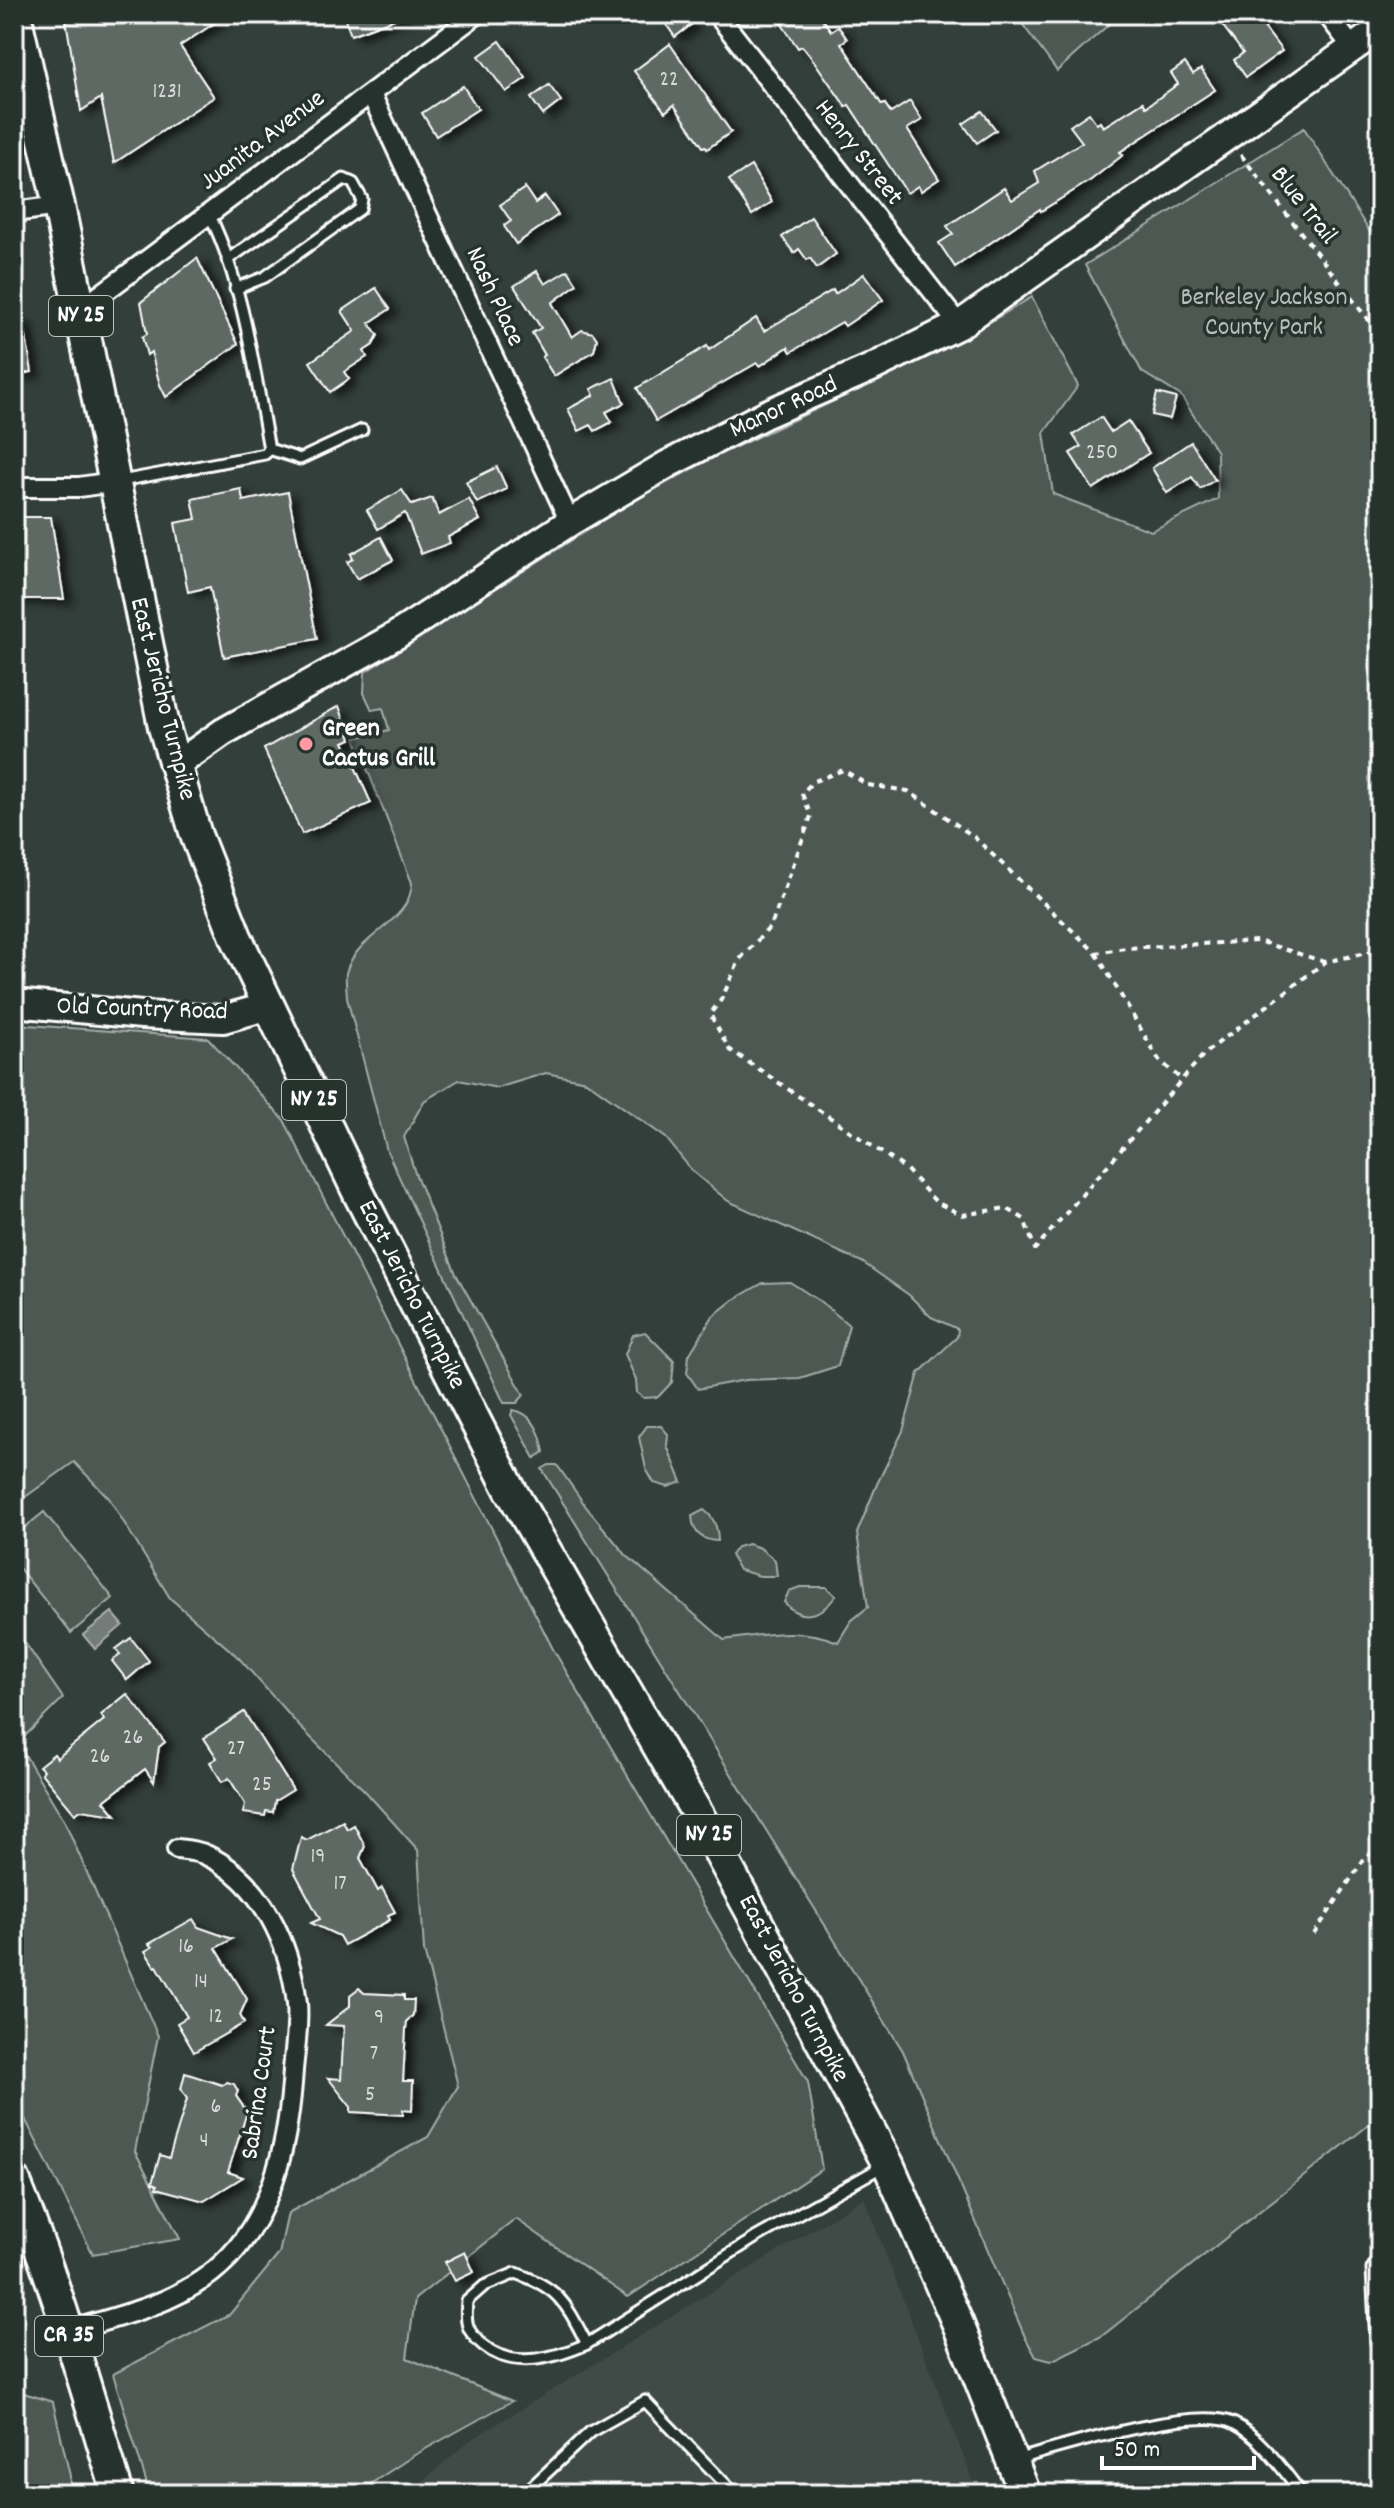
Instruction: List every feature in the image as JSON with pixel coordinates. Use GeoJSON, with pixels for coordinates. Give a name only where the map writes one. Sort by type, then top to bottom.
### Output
{"type":"FeatureCollection","features":[{"type":"Feature","properties":{"kind":"main road","name":"East Jericho Turnpike"},"geometry":{"type":"LineString","coordinates":[[15,14],[59,206],[113,482],[175,766],[196,835],[230,922],[359,1194],[510,1489],[713,1841],[888,2164],[958,2324],[1025,2494]]}},
{"type":"Feature","properties":{"kind":"main road","name":"CR 35"},"geometry":{"type":"LineString","coordinates":[[14,2180],[68,2331],[118,2494]]}},
{"type":"Feature","properties":{"kind":"street","name":"Juanita Avenue"},"geometry":{"type":"LineString","coordinates":[[80,310],[477,14]]}},
{"type":"Feature","properties":{"kind":"street","name":"Henry Street"},"geometry":{"type":"LineString","coordinates":[[717,14],[959,325]]}},
{"type":"Feature","properties":{"kind":"street"},"geometry":{"type":"LineString","coordinates":[[1327,14],[1352,47]]}},
{"type":"Feature","properties":{"kind":"street","name":"Manor Road"},"geometry":{"type":"LineString","coordinates":[[175,766],[223,732],[395,636],[570,522],[668,464],[766,414],[959,325],[1380,29]]}},
{"type":"Feature","properties":{"kind":"street","name":"Nash Place"},"geometry":{"type":"LineString","coordinates":[[371,94],[570,522]]}},
{"type":"Feature","properties":{"kind":"street"},"geometry":{"type":"LineString","coordinates":[[14,212],[59,206]]}},
{"type":"Feature","properties":{"kind":"street"},"geometry":{"type":"LineString","coordinates":[[14,487],[79,487],[113,482]]}},
{"type":"Feature","properties":{"kind":"street","name":"Old Country Road"},"geometry":{"type":"LineString","coordinates":[[14,1003],[223,1019],[269,1006]]}},
{"type":"Feature","properties":{"kind":"street","name":"Sabrina Court"},"geometry":{"type":"LineString","coordinates":[[68,2331],[164,2302],[190,2289],[228,2258],[263,2208],[283,2153],[292,2089],[298,2005],[280,1936],[260,1898],[236,1872],[204,1853],[177,1849]]}},
{"type":"Feature","properties":{"kind":"lane"},"geometry":{"type":"LineString","coordinates":[[227,260],[344,179],[353,183],[362,199],[360,209],[265,277],[235,289]]}},
{"type":"Feature","properties":{"kind":"lane"},"geometry":{"type":"LineString","coordinates":[[113,482],[265,454],[269,449],[249,346],[223,241],[209,214]]}},
{"type":"Feature","properties":{"kind":"lane"},"geometry":{"type":"LineString","coordinates":[[269,449],[300,459],[362,430]]}},
{"type":"Feature","properties":{"kind":"lane"},"geometry":{"type":"LineString","coordinates":[[587,2344],[565,2302],[542,2282],[516,2273],[484,2286],[467,2301],[465,2321],[473,2337],[493,2353],[519,2360],[559,2356],[587,2344],[755,2238],[888,2164]]}},
{"type":"Feature","properties":{"kind":"lane"},"geometry":{"type":"LineString","coordinates":[[1380,2254],[1372,2269],[1376,2342],[1380,2357]]}},
{"type":"Feature","properties":{"kind":"lane"},"geometry":{"type":"LineString","coordinates":[[524,2494],[590,2432],[645,2401],[735,2494]]}},
{"type":"Feature","properties":{"kind":"lane"},"geometry":{"type":"LineString","coordinates":[[1012,2461],[1100,2436],[1183,2421],[1219,2419],[1235,2424],[1269,2453],[1302,2494]]}},
{"type":"Feature","properties":{"kind":"path","name":"Blue Trail"},"geometry":{"type":"LineString","coordinates":[[1227,137],[1380,335]]}},
{"type":"Feature","properties":{"kind":"path"},"geometry":{"type":"LineString","coordinates":[[1182,1079],[1159,1060],[1096,953],[973,836],[908,791],[868,785],[843,770],[812,782],[802,794],[811,816],[771,926],[740,959],[721,1000],[710,1014],[729,1049],[906,1169],[936,1202],[962,1215],[1006,1208],[1024,1219],[1035,1249],[1205,1053],[1325,962],[1380,950]]}},
{"type":"Feature","properties":{"kind":"path"},"geometry":{"type":"LineString","coordinates":[[1096,953],[1125,948],[1258,941],[1325,962]]}},
{"type":"Feature","properties":{"kind":"path"},"geometry":{"type":"LineString","coordinates":[[1314,1934],[1366,1856],[1380,1849]]}},
{"type":"Feature","properties":{"kind":"shaded area"},"geometry":{"type":"Polygon","coordinates":[[[112,1612],[123,1625],[95,1649],[83,1635],[112,1612]]]}},
{"type":"Feature","properties":{"kind":"shaded area"},"geometry":{"type":"Polygon","coordinates":[[[864,2198],[978,2494],[408,2494],[468,2442],[864,2198]]]}},
{"type":"Feature","properties":{"kind":"green space"},"geometry":{"type":"Polygon","coordinates":[[[1015,14],[1116,14],[1118,16],[1057,71],[1015,14]]]}},
{"type":"Feature","properties":{"kind":"green space","name":"Berkeley Jackson County Park"},"geometry":{"type":"Polygon","coordinates":[[[1304,128],[1380,248],[1380,2116],[1102,2336],[1051,2361],[1036,2357],[1025,2337],[903,2051],[542,1469],[557,1465],[626,1555],[724,1640],[796,1633],[838,1642],[851,1621],[868,1607],[857,1533],[903,1431],[919,1373],[957,1337],[958,1329],[931,1317],[909,1295],[862,1262],[728,1201],[693,1172],[666,1138],[586,1081],[546,1073],[497,1088],[459,1080],[424,1101],[404,1137],[415,1173],[456,1274],[524,1395],[517,1403],[504,1403],[387,1151],[347,998],[346,973],[352,959],[402,909],[412,883],[355,738],[389,730],[383,708],[372,710],[364,693],[365,672],[630,503],[710,459],[941,351],[1032,297],[1078,386],[1044,433],[1053,494],[1151,531],[1218,499],[1217,452],[1181,396],[1142,372],[1085,265],[1304,128]]]}},
{"type":"Feature","properties":{"kind":"green space"},"geometry":{"type":"Polygon","coordinates":[[[14,1024],[208,1038],[284,1120],[553,1649],[808,2082],[822,2169],[628,2297],[516,2219],[415,2299],[407,2358],[512,2401],[413,2456],[355,2494],[150,2494],[113,2374],[230,2314],[279,2254],[288,2213],[428,2137],[458,2086],[424,1951],[418,1850],[365,1791],[299,1726],[238,1657],[170,1598],[109,1498],[74,1462],[14,1505],[14,1213],[25,1199],[23,1174],[14,1158],[14,1024]]]}},
{"type":"Feature","properties":{"kind":"green space"},"geometry":{"type":"Polygon","coordinates":[[[790,1282],[849,1325],[838,1366],[800,1378],[745,1380],[698,1389],[687,1373],[689,1355],[713,1316],[763,1283],[790,1282]]]}},
{"type":"Feature","properties":{"kind":"green space"},"geometry":{"type":"Polygon","coordinates":[[[645,1332],[674,1361],[672,1382],[658,1397],[644,1398],[637,1393],[636,1380],[625,1354],[633,1335],[645,1332]]]}},
{"type":"Feature","properties":{"kind":"green space"},"geometry":{"type":"Polygon","coordinates":[[[513,1410],[531,1420],[541,1438],[544,1452],[535,1458],[511,1415],[513,1410]]]}},
{"type":"Feature","properties":{"kind":"green space"},"geometry":{"type":"Polygon","coordinates":[[[647,1426],[661,1426],[668,1434],[667,1446],[682,1482],[668,1487],[654,1483],[646,1469],[639,1437],[647,1426]]]}},
{"type":"Feature","properties":{"kind":"green space"},"geometry":{"type":"Polygon","coordinates":[[[704,1510],[715,1523],[718,1541],[703,1537],[694,1527],[692,1516],[704,1510]]]}},
{"type":"Feature","properties":{"kind":"green space"},"geometry":{"type":"Polygon","coordinates":[[[44,1512],[113,1598],[71,1633],[14,1562],[14,1536],[44,1512]]]}},
{"type":"Feature","properties":{"kind":"green space"},"geometry":{"type":"Polygon","coordinates":[[[748,1544],[760,1548],[775,1560],[777,1576],[760,1576],[739,1570],[731,1555],[737,1547],[748,1544]]]}},
{"type":"Feature","properties":{"kind":"green space"},"geometry":{"type":"Polygon","coordinates":[[[800,1587],[826,1587],[836,1596],[818,1612],[797,1613],[784,1602],[789,1591],[800,1587]]]}},
{"type":"Feature","properties":{"kind":"green space"},"geometry":{"type":"Polygon","coordinates":[[[14,1627],[63,1698],[18,1743],[65,1822],[158,2036],[135,2151],[180,2239],[93,2254],[14,2097],[14,1627]]]}},
{"type":"Feature","properties":{"kind":"green space"},"geometry":{"type":"Polygon","coordinates":[[[14,2390],[53,2402],[70,2476],[69,2494],[14,2494],[14,2390]]]}},
{"type":"Feature","properties":{"kind":"building"},"geometry":{"type":"Polygon","coordinates":[[[65,14],[228,14],[180,46],[214,97],[114,163],[101,98],[81,111],[65,14]]]}},
{"type":"Feature","properties":{"kind":"building"},"geometry":{"type":"Polygon","coordinates":[[[343,14],[403,14],[403,16],[351,35],[343,14]]]}},
{"type":"Feature","properties":{"kind":"building"},"geometry":{"type":"Polygon","coordinates":[[[659,14],[684,14],[692,24],[675,37],[659,14]]]}},
{"type":"Feature","properties":{"kind":"building"},"geometry":{"type":"Polygon","coordinates":[[[775,14],[819,14],[831,31],[838,26],[847,39],[841,43],[882,105],[885,104],[891,113],[910,101],[922,120],[907,129],[939,179],[921,191],[918,186],[907,193],[849,105],[846,107],[802,46],[798,48],[775,14]]]}},
{"type":"Feature","properties":{"kind":"building"},"geometry":{"type":"Polygon","coordinates":[[[1214,14],[1254,14],[1282,51],[1246,77],[1234,60],[1243,53],[1214,14]]]}},
{"type":"Feature","properties":{"kind":"building"},"geometry":{"type":"Polygon","coordinates":[[[500,41],[526,78],[506,92],[479,56],[500,41]]]}},
{"type":"Feature","properties":{"kind":"building"},"geometry":{"type":"Polygon","coordinates":[[[670,44],[731,132],[707,149],[674,105],[665,112],[634,71],[670,44]]]}},
{"type":"Feature","properties":{"kind":"building"},"geometry":{"type":"Polygon","coordinates":[[[1185,63],[1193,74],[1201,69],[1215,90],[1120,152],[1123,155],[1091,180],[1040,209],[955,267],[939,243],[953,234],[947,226],[1004,188],[1012,200],[1039,183],[1035,171],[1082,142],[1070,126],[1089,113],[1103,127],[1143,102],[1146,107],[1178,84],[1171,73],[1185,63]]]}},
{"type":"Feature","properties":{"kind":"building"},"geometry":{"type":"Polygon","coordinates":[[[549,85],[561,101],[543,115],[531,98],[549,85]]]}},
{"type":"Feature","properties":{"kind":"building"},"geometry":{"type":"Polygon","coordinates":[[[463,86],[478,109],[436,136],[422,113],[463,86]]]}},
{"type":"Feature","properties":{"kind":"building"},"geometry":{"type":"Polygon","coordinates":[[[982,111],[996,130],[977,143],[963,124],[982,111]]]}},
{"type":"Feature","properties":{"kind":"building"},"geometry":{"type":"Polygon","coordinates":[[[751,166],[772,202],[752,215],[729,180],[751,166]]]}},
{"type":"Feature","properties":{"kind":"building"},"geometry":{"type":"Polygon","coordinates":[[[525,188],[535,203],[545,196],[558,215],[516,244],[504,226],[511,221],[500,205],[525,188]]]}},
{"type":"Feature","properties":{"kind":"building"},"geometry":{"type":"Polygon","coordinates":[[[811,217],[836,254],[817,268],[799,249],[794,253],[782,237],[811,217]]]}},
{"type":"Feature","properties":{"kind":"building"},"geometry":{"type":"Polygon","coordinates":[[[197,258],[238,344],[166,397],[151,352],[147,355],[142,337],[147,334],[141,302],[197,258]]]}},
{"type":"Feature","properties":{"kind":"building"},"geometry":{"type":"Polygon","coordinates":[[[568,270],[577,284],[552,303],[572,337],[582,330],[593,333],[597,339],[594,351],[554,376],[532,333],[541,328],[514,286],[537,271],[545,284],[568,270]]]}},
{"type":"Feature","properties":{"kind":"building"},"geometry":{"type":"Polygon","coordinates":[[[864,274],[883,300],[845,326],[842,322],[791,352],[788,347],[760,366],[757,363],[656,421],[637,388],[707,346],[709,350],[756,318],[764,331],[833,290],[835,294],[864,274]]]}},
{"type":"Feature","properties":{"kind":"building"},"geometry":{"type":"Polygon","coordinates":[[[376,288],[390,309],[369,323],[378,335],[373,345],[364,351],[367,357],[344,372],[349,379],[330,392],[310,362],[355,331],[342,311],[376,288]]]}},
{"type":"Feature","properties":{"kind":"building"},"geometry":{"type":"Polygon","coordinates":[[[14,319],[23,319],[32,372],[14,376],[14,319]]]}},
{"type":"Feature","properties":{"kind":"building"},"geometry":{"type":"Polygon","coordinates":[[[614,378],[624,403],[606,412],[612,422],[595,431],[591,425],[579,431],[568,409],[594,395],[591,389],[614,378]]]}},
{"type":"Feature","properties":{"kind":"building"},"geometry":{"type":"Polygon","coordinates":[[[1157,393],[1176,398],[1170,419],[1152,415],[1157,393]]]}},
{"type":"Feature","properties":{"kind":"building"},"geometry":{"type":"Polygon","coordinates":[[[1101,417],[1111,432],[1128,421],[1149,453],[1093,489],[1070,453],[1081,447],[1073,435],[1101,417]]]}},
{"type":"Feature","properties":{"kind":"building"},"geometry":{"type":"Polygon","coordinates":[[[1191,442],[1215,480],[1200,489],[1192,477],[1167,493],[1152,468],[1191,442]]]}},
{"type":"Feature","properties":{"kind":"building"},"geometry":{"type":"Polygon","coordinates":[[[497,467],[507,489],[477,503],[466,482],[497,467]]]}},
{"type":"Feature","properties":{"kind":"building"},"geometry":{"type":"Polygon","coordinates":[[[241,489],[243,501],[288,492],[317,639],[224,657],[210,587],[188,592],[175,523],[196,519],[192,499],[241,489]]]}},
{"type":"Feature","properties":{"kind":"building"},"geometry":{"type":"Polygon","coordinates":[[[402,490],[412,505],[432,498],[439,515],[469,499],[480,520],[448,537],[450,543],[421,554],[405,513],[378,529],[367,510],[402,490]]]}},
{"type":"Feature","properties":{"kind":"building"},"geometry":{"type":"Polygon","coordinates":[[[14,517],[51,517],[64,599],[14,599],[14,517]]]}},
{"type":"Feature","properties":{"kind":"building"},"geometry":{"type":"Polygon","coordinates":[[[381,537],[393,560],[357,579],[347,562],[353,559],[351,554],[381,537]]]}},
{"type":"Feature","properties":{"kind":"building"},"geometry":{"type":"Polygon","coordinates":[[[339,706],[351,739],[344,742],[371,803],[302,834],[264,749],[339,706]]]}},
{"type":"Feature","properties":{"kind":"building"},"geometry":{"type":"Polygon","coordinates":[[[131,1638],[149,1661],[127,1680],[112,1661],[120,1655],[116,1649],[131,1638]]]}},
{"type":"Feature","properties":{"kind":"building"},"geometry":{"type":"Polygon","coordinates":[[[127,1694],[165,1742],[159,1747],[154,1782],[145,1769],[104,1801],[116,1815],[81,1810],[75,1814],[41,1773],[43,1770],[39,1766],[54,1754],[57,1758],[104,1720],[101,1715],[127,1694]]]}},
{"type":"Feature","properties":{"kind":"building"},"geometry":{"type":"Polygon","coordinates":[[[244,1712],[293,1790],[275,1801],[273,1812],[266,1811],[265,1816],[243,1813],[245,1804],[229,1778],[222,1782],[210,1762],[217,1758],[204,1738],[244,1712]]]}},
{"type":"Feature","properties":{"kind":"building"},"geometry":{"type":"Polygon","coordinates":[[[343,1821],[347,1829],[354,1825],[365,1846],[360,1858],[378,1891],[382,1888],[395,1912],[388,1915],[390,1920],[344,1945],[339,1936],[311,1923],[320,1919],[293,1869],[301,1837],[307,1840],[343,1821]]]}},
{"type":"Feature","properties":{"kind":"building"},"geometry":{"type":"Polygon","coordinates":[[[193,1919],[198,1927],[232,1939],[216,1948],[247,1999],[240,2015],[244,2023],[194,2052],[177,2023],[187,2017],[145,1951],[152,1947],[149,1944],[193,1919]]]}},
{"type":"Feature","properties":{"kind":"building"},"geometry":{"type":"Polygon","coordinates":[[[359,1988],[364,1993],[404,1995],[404,2000],[414,2000],[413,2015],[407,2021],[403,2081],[413,2081],[412,2111],[403,2110],[403,2115],[351,2112],[351,2107],[328,2078],[341,2079],[344,2026],[326,2025],[350,2006],[350,1995],[359,1988]]]}},
{"type":"Feature","properties":{"kind":"building"},"geometry":{"type":"Polygon","coordinates":[[[185,2073],[222,2085],[227,2082],[234,2084],[238,2091],[236,2096],[247,2112],[228,2172],[243,2177],[204,2201],[156,2188],[157,2185],[152,2183],[160,2155],[169,2158],[187,2099],[181,2089],[185,2073]]]}},
{"type":"Feature","properties":{"kind":"building"},"geometry":{"type":"Polygon","coordinates":[[[465,2252],[474,2272],[455,2281],[445,2262],[465,2252]]]}},
{"type":"Feature","properties":{"kind":"place","name":"Green Cactus Grill"},"geometry":{"type":"Point","coordinates":[306,744]}}]}
